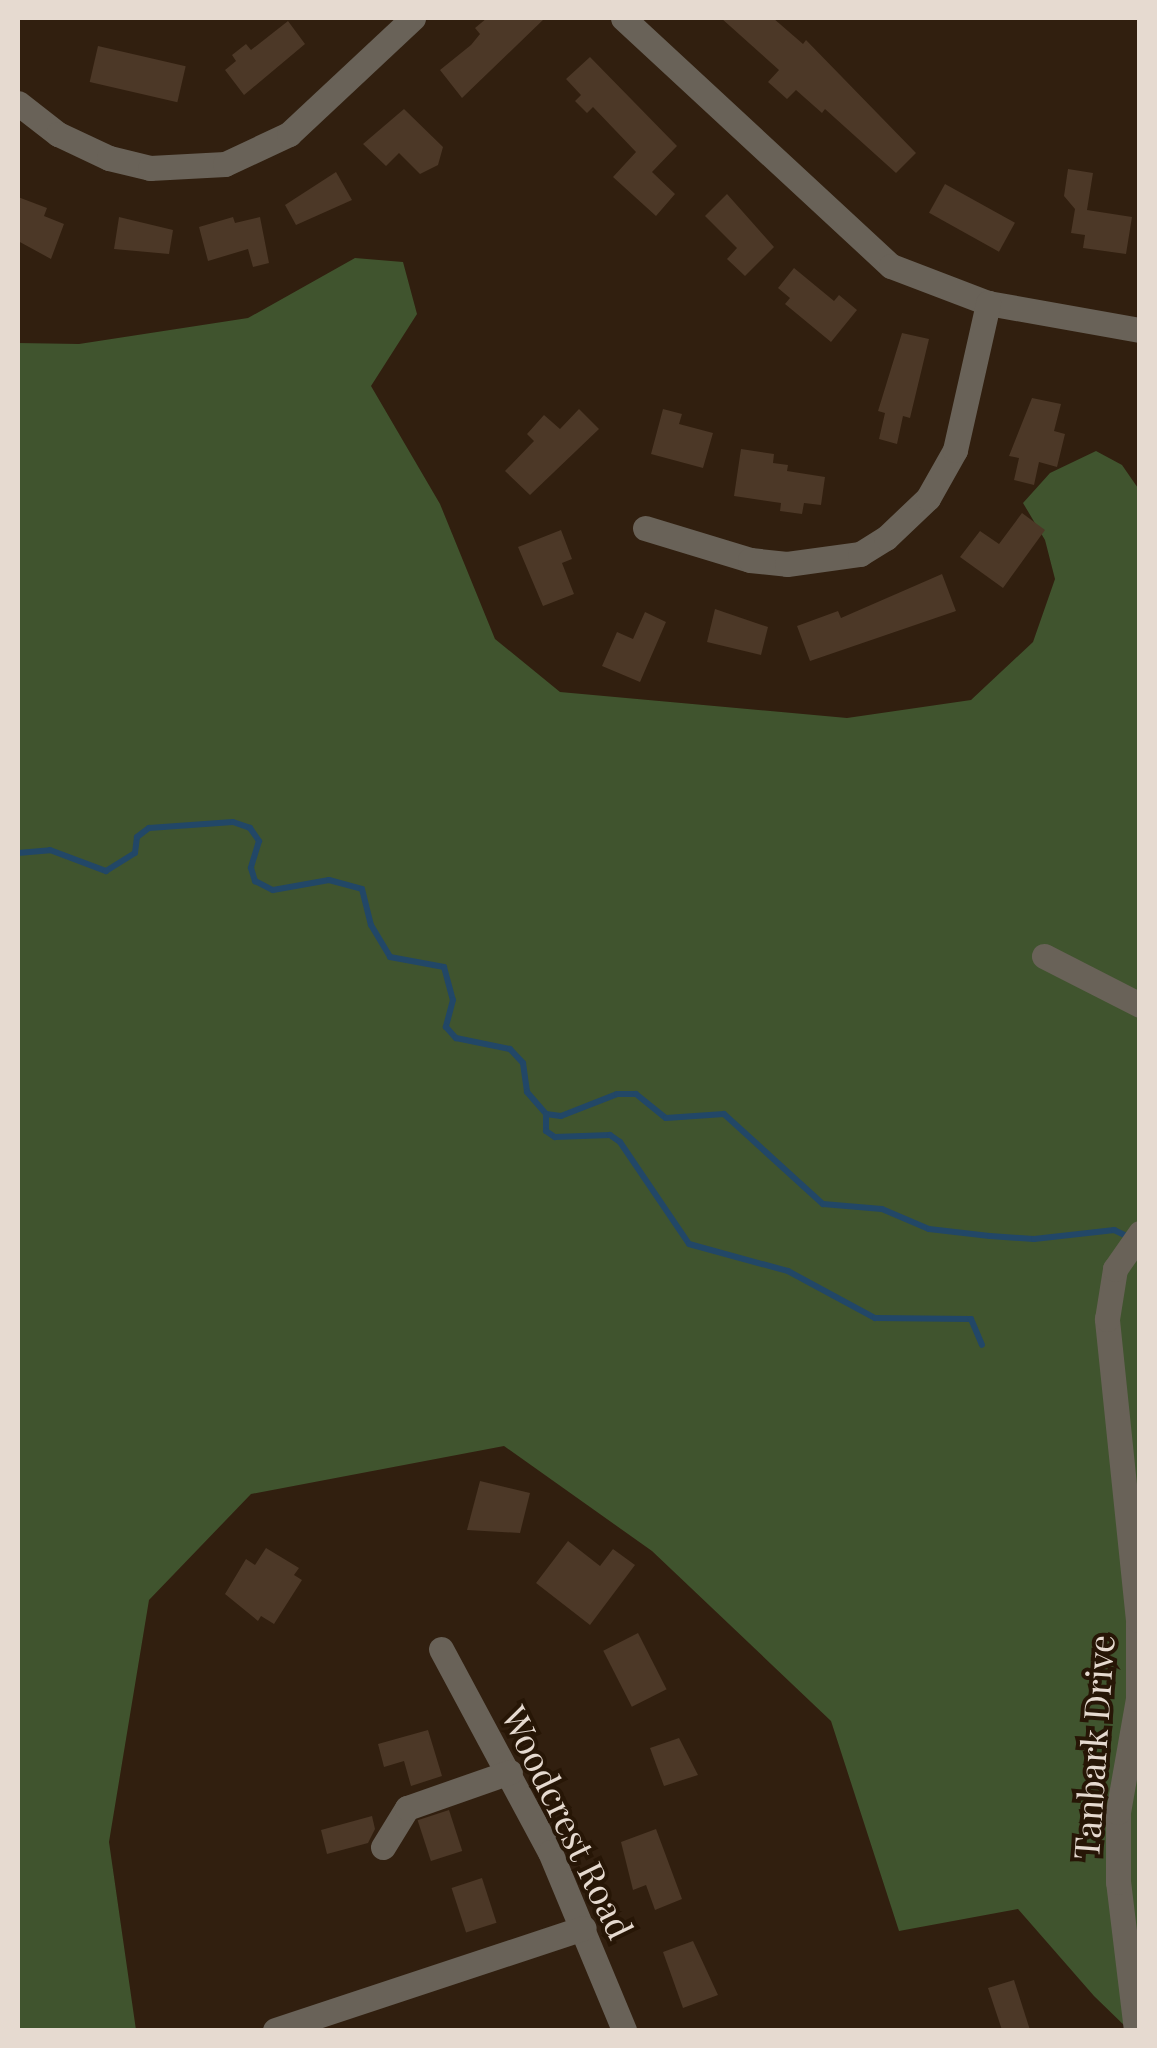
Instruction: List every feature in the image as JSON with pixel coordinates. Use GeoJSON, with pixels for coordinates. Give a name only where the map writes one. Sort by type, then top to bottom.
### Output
{"type":"FeatureCollection","features":[{"type":"Feature","properties":{"kind":"street"},"geometry":{"type":"LineString","coordinates":[[18,104],[58,134],[109,158],[187,170],[225,164],[289,134],[413,18]]}},
{"type":"Feature","properties":{"kind":"street"},"geometry":{"type":"LineString","coordinates":[[624,18],[867,250],[921,281],[988,303],[1140,330]]}},
{"type":"Feature","properties":{"kind":"street"},"geometry":{"type":"LineString","coordinates":[[645,528],[750,560],[787,564],[860,554],[886,538],[928,498],[955,450],[988,303]]}},
{"type":"Feature","properties":{"kind":"street"},"geometry":{"type":"LineString","coordinates":[[1044,956],[1140,1004]]}},
{"type":"Feature","properties":{"kind":"street","name":"Tanbark Drive"},"geometry":{"type":"LineString","coordinates":[[1136,2030],[1118,1882],[1118,1812],[1138,1699],[1136,1588],[1107,1319],[1116,1270],[1140,1233]]}},
{"type":"Feature","properties":{"kind":"street","name":"Woodcrest Road"},"geometry":{"type":"LineString","coordinates":[[441,1649],[510,1772],[584,1928],[624,2030]]}},
{"type":"Feature","properties":{"kind":"street"},"geometry":{"type":"LineString","coordinates":[[383,1846],[406,1808],[510,1772]]}},
{"type":"Feature","properties":{"kind":"street"},"geometry":{"type":"LineString","coordinates":[[275,2030],[584,1928]]}},
{"type":"Feature","properties":{"kind":"green space"},"geometry":{"type":"Polygon","coordinates":[[[355,258],[403,262],[417,314],[371,386],[440,504],[495,639],[560,692],[847,718],[971,700],[1033,642],[1055,579],[1045,540],[1023,503],[1050,473],[1096,451],[1122,465],[1140,491],[1139,2030],[1129,2030],[1094,1996],[1018,1909],[899,1931],[831,1721],[652,1551],[504,1446],[251,1494],[149,1600],[109,1842],[136,2030],[18,2030],[18,343],[79,344],[248,318],[355,258]]]}},
{"type":"Feature","properties":{"kind":"building"},"geometry":{"type":"Polygon","coordinates":[[[487,18],[545,18],[462,98],[440,70],[471,45],[480,34],[475,28],[487,18]]]}},
{"type":"Feature","properties":{"kind":"building"},"geometry":{"type":"Polygon","coordinates":[[[721,18],[773,18],[803,44],[806,40],[916,153],[896,173],[825,109],[822,113],[796,90],[787,99],[768,82],[779,70],[721,18]]]}},
{"type":"Feature","properties":{"kind":"building"},"geometry":{"type":"Polygon","coordinates":[[[288,21],[305,44],[244,95],[225,70],[236,61],[232,55],[246,44],[251,50],[288,21]]]}},
{"type":"Feature","properties":{"kind":"building"},"geometry":{"type":"Polygon","coordinates":[[[98,46],[186,66],[177,102],[90,82],[98,46]]]}},
{"type":"Feature","properties":{"kind":"building"},"geometry":{"type":"Polygon","coordinates":[[[590,57],[677,146],[652,172],[675,194],[656,216],[613,177],[636,152],[593,107],[587,113],[575,101],[581,95],[566,79],[590,57]]]}},
{"type":"Feature","properties":{"kind":"building"},"geometry":{"type":"Polygon","coordinates":[[[404,109],[443,147],[438,165],[420,174],[399,153],[386,166],[363,144],[404,109]]]}},
{"type":"Feature","properties":{"kind":"building"},"geometry":{"type":"Polygon","coordinates":[[[1068,169],[1093,173],[1087,210],[1132,217],[1126,254],[1083,248],[1085,235],[1071,233],[1075,209],[1064,196],[1068,169]]]}},
{"type":"Feature","properties":{"kind":"building"},"geometry":{"type":"Polygon","coordinates":[[[336,172],[352,200],[296,225],[285,205],[336,172]]]}},
{"type":"Feature","properties":{"kind":"building"},"geometry":{"type":"Polygon","coordinates":[[[945,184],[1015,223],[999,252],[929,213],[945,184]]]}},
{"type":"Feature","properties":{"kind":"building"},"geometry":{"type":"Polygon","coordinates":[[[727,194],[774,247],[745,276],[727,259],[737,248],[705,216],[727,194]]]}},
{"type":"Feature","properties":{"kind":"building"},"geometry":{"type":"Polygon","coordinates":[[[18,197],[47,208],[44,216],[64,224],[51,259],[18,241],[18,197]]]}},
{"type":"Feature","properties":{"kind":"building"},"geometry":{"type":"Polygon","coordinates":[[[119,217],[173,230],[169,254],[114,249],[119,217]]]}},
{"type":"Feature","properties":{"kind":"building"},"geometry":{"type":"Polygon","coordinates":[[[233,217],[235,223],[260,217],[269,263],[253,267],[248,249],[208,261],[199,227],[233,217]]]}},
{"type":"Feature","properties":{"kind":"building"},"geometry":{"type":"Polygon","coordinates":[[[794,268],[834,301],[839,295],[857,310],[831,342],[785,304],[790,298],[778,288],[794,268]]]}},
{"type":"Feature","properties":{"kind":"building"},"geometry":{"type":"Polygon","coordinates":[[[902,333],[929,339],[910,418],[903,416],[897,444],[879,439],[885,413],[878,411],[902,333]]]}},
{"type":"Feature","properties":{"kind":"building"},"geometry":{"type":"Polygon","coordinates":[[[1032,398],[1061,404],[1054,431],[1065,434],[1057,467],[1039,462],[1034,485],[1014,480],[1019,458],[1009,456],[1032,398]]]}},
{"type":"Feature","properties":{"kind":"building"},"geometry":{"type":"Polygon","coordinates":[[[579,409],[599,429],[530,495],[505,471],[534,441],[527,434],[544,415],[560,429],[579,409]]]}},
{"type":"Feature","properties":{"kind":"building"},"geometry":{"type":"Polygon","coordinates":[[[663,409],[682,414],[679,424],[713,433],[703,468],[651,454],[663,409]]]}},
{"type":"Feature","properties":{"kind":"building"},"geometry":{"type":"Polygon","coordinates":[[[741,449],[774,454],[773,463],[788,465],[787,471],[825,477],[821,505],[804,503],[802,514],[780,511],[781,503],[734,496],[741,449]]]}},
{"type":"Feature","properties":{"kind":"building"},"geometry":{"type":"Polygon","coordinates":[[[1022,513],[1045,530],[1003,588],[960,557],[980,531],[999,544],[1022,513]]]}},
{"type":"Feature","properties":{"kind":"building"},"geometry":{"type":"Polygon","coordinates":[[[561,530],[572,559],[562,563],[574,594],[543,606],[518,547],[561,530]]]}},
{"type":"Feature","properties":{"kind":"building"},"geometry":{"type":"Polygon","coordinates":[[[942,574],[956,611],[810,661],[797,626],[838,611],[841,618],[942,574]]]}},
{"type":"Feature","properties":{"kind":"building"},"geometry":{"type":"Polygon","coordinates":[[[715,609],[768,627],[761,655],[707,642],[715,609]]]}},
{"type":"Feature","properties":{"kind":"building"},"geometry":{"type":"Polygon","coordinates":[[[645,612],[666,622],[640,682],[602,666],[617,632],[633,639],[645,612]]]}},
{"type":"Feature","properties":{"kind":"building"},"geometry":{"type":"Polygon","coordinates":[[[480,1481],[530,1493],[520,1533],[467,1530],[480,1481]]]}},
{"type":"Feature","properties":{"kind":"building"},"geometry":{"type":"Polygon","coordinates":[[[568,1541],[600,1566],[613,1549],[635,1565],[590,1625],[536,1583],[568,1541]]]}},
{"type":"Feature","properties":{"kind":"building"},"geometry":{"type":"Polygon","coordinates":[[[266,1548],[299,1568],[294,1575],[302,1580],[274,1624],[261,1616],[258,1621],[225,1594],[246,1559],[255,1565],[266,1548]]]}},
{"type":"Feature","properties":{"kind":"building"},"geometry":{"type":"Polygon","coordinates":[[[638,1633],[667,1689],[632,1707],[603,1651],[638,1633]]]}},
{"type":"Feature","properties":{"kind":"building"},"geometry":{"type":"Polygon","coordinates":[[[428,1730],[442,1776],[411,1786],[404,1761],[384,1767],[378,1744],[428,1730]]]}},
{"type":"Feature","properties":{"kind":"building"},"geometry":{"type":"Polygon","coordinates":[[[679,1738],[698,1775],[664,1786],[650,1748],[679,1738]]]}},
{"type":"Feature","properties":{"kind":"building"},"geometry":{"type":"Polygon","coordinates":[[[449,1810],[462,1851],[431,1861],[418,1820],[449,1810]]]}},
{"type":"Feature","properties":{"kind":"building"},"geometry":{"type":"Polygon","coordinates":[[[372,1816],[375,1829],[368,1843],[327,1854],[321,1830],[372,1816]]]}},
{"type":"Feature","properties":{"kind":"building"},"geometry":{"type":"Polygon","coordinates":[[[656,1829],[682,1899],[655,1910],[646,1885],[633,1890],[621,1842],[656,1829]]]}},
{"type":"Feature","properties":{"kind":"building"},"geometry":{"type":"Polygon","coordinates":[[[482,1878],[497,1923],[466,1933],[452,1888],[482,1878]]]}},
{"type":"Feature","properties":{"kind":"building"},"geometry":{"type":"Polygon","coordinates":[[[693,1941],[718,1995],[683,2008],[663,1952],[693,1941]]]}},
{"type":"Feature","properties":{"kind":"building"},"geometry":{"type":"Polygon","coordinates":[[[1014,1980],[1030,2030],[1002,2030],[988,1988],[1014,1980]]]}},
{"type":"Feature","properties":{"kind":"waterway"},"geometry":{"type":"LineString","coordinates":[[18,853],[50,850],[106,871],[135,853],[137,837],[149,828],[233,822],[250,828],[259,841],[251,868],[255,881],[273,890],[329,880],[362,889],[371,925],[390,957],[444,967],[453,1000],[446,1027],[456,1038],[510,1049],[523,1063],[527,1092],[546,1114],[561,1116],[617,1094],[636,1094],[666,1118],[724,1114],[823,1204],[882,1209],[929,1229],[990,1236],[1034,1239],[1114,1230],[1127,1236]]}},
{"type":"Feature","properties":{"kind":"waterway"},"geometry":{"type":"LineString","coordinates":[[546,1114],[546,1131],[555,1137],[610,1135],[620,1142],[689,1244],[788,1271],[875,1318],[971,1319],[982,1345]]}}]}
